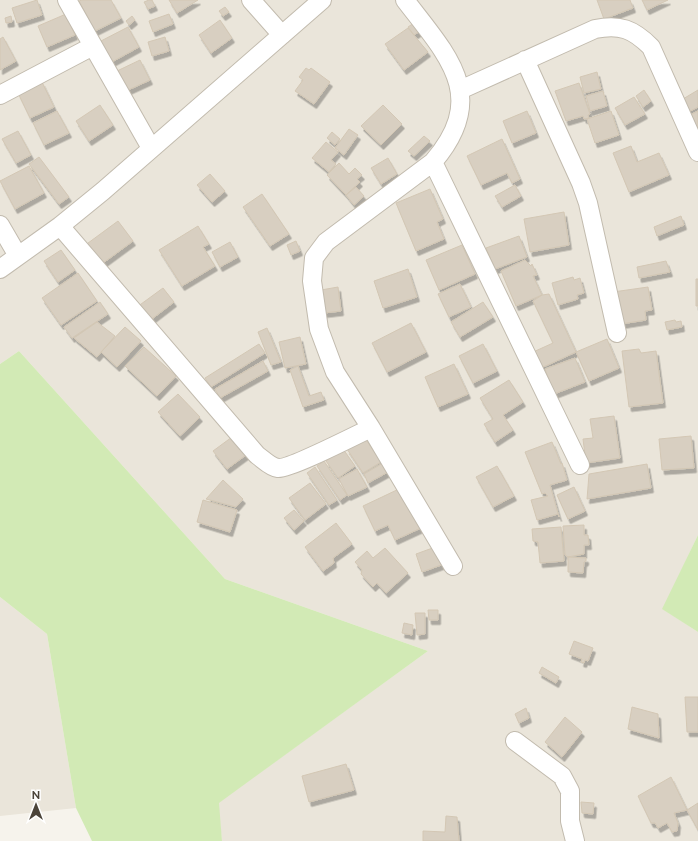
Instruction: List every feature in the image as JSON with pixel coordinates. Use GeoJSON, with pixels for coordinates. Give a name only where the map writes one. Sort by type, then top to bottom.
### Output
{"type":"FeatureCollection","features":[{"type":"Feature","properties":{"kind":"street"},"geometry":{"type":"LineString","coordinates":[[67,0],[151,148]]}},
{"type":"Feature","properties":{"kind":"street"},"geometry":{"type":"LineString","coordinates":[[251,0],[282,35]]}},
{"type":"Feature","properties":{"kind":"street"},"geometry":{"type":"LineString","coordinates":[[0,269],[60,226],[322,0]]}},
{"type":"Feature","properties":{"kind":"street"},"geometry":{"type":"LineString","coordinates":[[405,0],[448,56],[460,90],[462,103],[456,128],[446,147],[433,162],[326,242],[314,258],[312,280],[319,329],[335,372],[371,428],[453,566]]}},
{"type":"Feature","properties":{"kind":"street"},"geometry":{"type":"LineString","coordinates":[[460,90],[595,29],[609,26],[624,28],[638,34],[651,48],[698,152]]}},
{"type":"Feature","properties":{"kind":"street"},"geometry":{"type":"LineString","coordinates":[[0,96],[93,46]]}},
{"type":"Feature","properties":{"kind":"street"},"geometry":{"type":"LineString","coordinates":[[525,60],[581,183],[588,203],[617,333]]}},
{"type":"Feature","properties":{"kind":"street"},"geometry":{"type":"LineString","coordinates":[[433,162],[580,465]]}},
{"type":"Feature","properties":{"kind":"street"},"geometry":{"type":"LineString","coordinates":[[0,225],[18,256]]}},
{"type":"Feature","properties":{"kind":"street"},"geometry":{"type":"LineString","coordinates":[[60,226],[257,454],[269,464],[278,468],[293,464],[371,428]]}},
{"type":"Feature","properties":{"kind":"street"},"geometry":{"type":"LineString","coordinates":[[515,741],[562,776],[570,791],[570,821],[575,841]]}},
{"type":"Feature","properties":{"kind":"shaded area"},"geometry":{"type":"Polygon","coordinates":[[[0,0],[698,0],[698,535],[663,609],[698,632],[698,841],[222,841],[218,803],[428,651],[225,579],[19,351],[0,364],[0,0]]]}},
{"type":"Feature","properties":{"kind":"shaded area"},"geometry":{"type":"Polygon","coordinates":[[[0,597],[47,634],[76,808],[0,816],[0,597]]]}},
{"type":"Feature","properties":{"kind":"green space"},"geometry":{"type":"Polygon","coordinates":[[[19,351],[225,579],[428,651],[219,803],[222,841],[92,841],[76,808],[47,634],[0,597],[0,364],[19,351]]]}},
{"type":"Feature","properties":{"kind":"green space"},"geometry":{"type":"Polygon","coordinates":[[[698,535],[698,632],[662,609],[698,535]]]}},
{"type":"Feature","properties":{"kind":"building"},"geometry":{"type":"Polygon","coordinates":[[[37,0],[42,15],[17,23],[12,8],[37,0]]]}},
{"type":"Feature","properties":{"kind":"building"},"geometry":{"type":"Polygon","coordinates":[[[111,0],[121,18],[95,31],[79,1],[111,0]]]}},
{"type":"Feature","properties":{"kind":"building"},"geometry":{"type":"Polygon","coordinates":[[[152,0],[155,6],[148,9],[144,2],[152,0]]]}},
{"type":"Feature","properties":{"kind":"building"},"geometry":{"type":"Polygon","coordinates":[[[169,0],[198,0],[177,13],[169,0]]]}},
{"type":"Feature","properties":{"kind":"building"},"geometry":{"type":"Polygon","coordinates":[[[597,0],[630,0],[633,8],[604,19],[597,0]]]}},
{"type":"Feature","properties":{"kind":"building"},"geometry":{"type":"Polygon","coordinates":[[[642,0],[668,0],[647,10],[642,0]]]}},
{"type":"Feature","properties":{"kind":"building"},"geometry":{"type":"Polygon","coordinates":[[[225,7],[229,12],[223,16],[219,11],[225,7]]]}},
{"type":"Feature","properties":{"kind":"building"},"geometry":{"type":"Polygon","coordinates":[[[66,14],[75,35],[47,47],[38,26],[66,14]]]}},
{"type":"Feature","properties":{"kind":"building"},"geometry":{"type":"Polygon","coordinates":[[[169,14],[173,24],[153,32],[149,21],[169,14]]]}},
{"type":"Feature","properties":{"kind":"building"},"geometry":{"type":"Polygon","coordinates":[[[11,16],[12,22],[6,23],[5,18],[11,16]]]}},
{"type":"Feature","properties":{"kind":"building"},"geometry":{"type":"Polygon","coordinates":[[[132,16],[135,20],[129,25],[126,21],[132,16]]]}},
{"type":"Feature","properties":{"kind":"building"},"geometry":{"type":"Polygon","coordinates":[[[220,20],[232,38],[211,53],[199,35],[220,20]]]}},
{"type":"Feature","properties":{"kind":"building"},"geometry":{"type":"Polygon","coordinates":[[[414,23],[420,31],[414,35],[408,27],[414,23]]]}},
{"type":"Feature","properties":{"kind":"building"},"geometry":{"type":"Polygon","coordinates":[[[128,27],[139,47],[110,63],[99,42],[128,27]]]}},
{"type":"Feature","properties":{"kind":"building"},"geometry":{"type":"Polygon","coordinates":[[[408,28],[428,52],[404,70],[385,44],[408,28]]]}},
{"type":"Feature","properties":{"kind":"building"},"geometry":{"type":"Polygon","coordinates":[[[3,37],[16,61],[0,70],[0,39],[3,37]]]}},
{"type":"Feature","properties":{"kind":"building"},"geometry":{"type":"Polygon","coordinates":[[[165,37],[169,51],[152,56],[148,42],[165,37]]]}},
{"type":"Feature","properties":{"kind":"building"},"geometry":{"type":"Polygon","coordinates":[[[140,60],[150,80],[126,91],[117,71],[140,60]]]}},
{"type":"Feature","properties":{"kind":"building"},"geometry":{"type":"Polygon","coordinates":[[[306,68],[309,70],[311,68],[330,82],[314,104],[295,91],[303,80],[299,77],[306,68]]]}},
{"type":"Feature","properties":{"kind":"building"},"geometry":{"type":"Polygon","coordinates":[[[597,72],[601,89],[584,93],[580,77],[597,72]]]}},
{"type":"Feature","properties":{"kind":"building"},"geometry":{"type":"Polygon","coordinates":[[[42,82],[54,107],[30,118],[18,93],[42,82]]]}},
{"type":"Feature","properties":{"kind":"building"},"geometry":{"type":"Polygon","coordinates":[[[579,83],[590,114],[588,115],[589,118],[584,119],[583,116],[566,121],[555,91],[579,83]]]}},
{"type":"Feature","properties":{"kind":"building"},"geometry":{"type":"Polygon","coordinates":[[[644,90],[651,101],[643,107],[636,96],[644,90]]]}},
{"type":"Feature","properties":{"kind":"building"},"geometry":{"type":"Polygon","coordinates":[[[698,90],[698,107],[685,114],[678,102],[698,90]]]}},
{"type":"Feature","properties":{"kind":"building"},"geometry":{"type":"Polygon","coordinates":[[[603,91],[607,106],[590,111],[586,96],[603,91]]]}},
{"type":"Feature","properties":{"kind":"building"},"geometry":{"type":"Polygon","coordinates":[[[634,97],[645,114],[625,125],[615,108],[634,97]]]}},
{"type":"Feature","properties":{"kind":"building"},"geometry":{"type":"Polygon","coordinates":[[[100,105],[113,125],[89,141],[76,121],[100,105]]]}},
{"type":"Feature","properties":{"kind":"building"},"geometry":{"type":"Polygon","coordinates":[[[383,105],[402,124],[381,145],[361,126],[383,105]]]}},
{"type":"Feature","properties":{"kind":"building"},"geometry":{"type":"Polygon","coordinates":[[[57,111],[69,133],[44,145],[33,123],[57,111]]]}},
{"type":"Feature","properties":{"kind":"building"},"geometry":{"type":"Polygon","coordinates":[[[527,111],[536,133],[512,143],[503,121],[527,111]]]}},
{"type":"Feature","properties":{"kind":"building"},"geometry":{"type":"Polygon","coordinates":[[[611,111],[619,135],[595,143],[587,119],[611,111]]]}},
{"type":"Feature","properties":{"kind":"building"},"geometry":{"type":"Polygon","coordinates":[[[698,111],[698,140],[686,117],[698,111]]]}},
{"type":"Feature","properties":{"kind":"building"},"geometry":{"type":"Polygon","coordinates":[[[349,129],[358,135],[344,155],[335,148],[349,129]]]}},
{"type":"Feature","properties":{"kind":"building"},"geometry":{"type":"Polygon","coordinates":[[[18,131],[31,155],[16,163],[2,139],[18,131]]]}},
{"type":"Feature","properties":{"kind":"building"},"geometry":{"type":"Polygon","coordinates":[[[332,132],[340,139],[335,145],[327,138],[332,132]]]}},
{"type":"Feature","properties":{"kind":"building"},"geometry":{"type":"Polygon","coordinates":[[[424,136],[430,141],[414,156],[408,151],[424,136]]]}},
{"type":"Feature","properties":{"kind":"building"},"geometry":{"type":"Polygon","coordinates":[[[502,139],[520,179],[512,183],[507,173],[481,185],[467,156],[502,139]]]}},
{"type":"Feature","properties":{"kind":"building"},"geometry":{"type":"Polygon","coordinates":[[[326,142],[338,152],[331,160],[336,164],[329,172],[312,158],[326,142]]]}},
{"type":"Feature","properties":{"kind":"building"},"geometry":{"type":"Polygon","coordinates":[[[631,146],[637,162],[659,153],[669,175],[629,192],[613,153],[631,146]]]}},
{"type":"Feature","properties":{"kind":"building"},"geometry":{"type":"Polygon","coordinates":[[[39,157],[69,197],[59,204],[29,164],[39,157]]]}},
{"type":"Feature","properties":{"kind":"building"},"geometry":{"type":"Polygon","coordinates":[[[388,158],[397,174],[381,184],[371,168],[388,158]]]}},
{"type":"Feature","properties":{"kind":"building"},"geometry":{"type":"Polygon","coordinates":[[[339,163],[349,174],[355,168],[362,175],[357,179],[360,182],[346,195],[327,175],[339,163]]]}},
{"type":"Feature","properties":{"kind":"building"},"geometry":{"type":"Polygon","coordinates":[[[29,166],[44,193],[15,209],[0,181],[29,166]]]}},
{"type":"Feature","properties":{"kind":"building"},"geometry":{"type":"Polygon","coordinates":[[[210,174],[225,191],[212,202],[197,185],[210,174]]]}},
{"type":"Feature","properties":{"kind":"building"},"geometry":{"type":"Polygon","coordinates":[[[515,185],[521,196],[502,207],[495,196],[515,185]]]}},
{"type":"Feature","properties":{"kind":"building"},"geometry":{"type":"Polygon","coordinates":[[[356,187],[364,196],[354,205],[346,195],[356,187]]]}},
{"type":"Feature","properties":{"kind":"building"},"geometry":{"type":"Polygon","coordinates":[[[430,189],[443,219],[437,222],[444,239],[416,251],[396,203],[430,189]]]}},
{"type":"Feature","properties":{"kind":"building"},"geometry":{"type":"Polygon","coordinates":[[[262,194],[289,234],[270,246],[243,207],[262,194]]]}},
{"type":"Feature","properties":{"kind":"building"},"geometry":{"type":"Polygon","coordinates":[[[564,212],[569,245],[530,252],[524,219],[564,212]]]}},
{"type":"Feature","properties":{"kind":"building"},"geometry":{"type":"Polygon","coordinates":[[[681,216],[684,225],[657,236],[654,227],[681,216]]]}},
{"type":"Feature","properties":{"kind":"building"},"geometry":{"type":"Polygon","coordinates":[[[118,221],[133,241],[99,266],[84,246],[118,221]]]}},
{"type":"Feature","properties":{"kind":"building"},"geometry":{"type":"Polygon","coordinates":[[[198,226],[209,244],[203,247],[215,266],[182,286],[159,250],[198,226]]]}},
{"type":"Feature","properties":{"kind":"building"},"geometry":{"type":"Polygon","coordinates":[[[519,236],[527,257],[495,269],[486,248],[519,236]]]}},
{"type":"Feature","properties":{"kind":"building"},"geometry":{"type":"Polygon","coordinates":[[[296,241],[300,251],[291,255],[287,245],[296,241]]]}},
{"type":"Feature","properties":{"kind":"building"},"geometry":{"type":"Polygon","coordinates":[[[230,242],[238,257],[220,267],[212,252],[230,242]]]}},
{"type":"Feature","properties":{"kind":"building"},"geometry":{"type":"Polygon","coordinates":[[[462,245],[475,274],[439,290],[426,260],[462,245]]]}},
{"type":"Feature","properties":{"kind":"building"},"geometry":{"type":"Polygon","coordinates":[[[61,250],[75,270],[58,282],[44,261],[61,250]]]}},
{"type":"Feature","properties":{"kind":"building"},"geometry":{"type":"Polygon","coordinates":[[[525,260],[531,266],[532,264],[537,275],[533,276],[542,295],[516,306],[501,271],[525,260]]]}},
{"type":"Feature","properties":{"kind":"building"},"geometry":{"type":"Polygon","coordinates":[[[666,261],[670,272],[639,278],[637,267],[666,261]]]}},
{"type":"Feature","properties":{"kind":"building"},"geometry":{"type":"Polygon","coordinates":[[[408,269],[417,297],[383,308],[374,281],[408,269]]]}},
{"type":"Feature","properties":{"kind":"building"},"geometry":{"type":"Polygon","coordinates":[[[78,273],[97,301],[61,325],[42,298],[78,273]]]}},
{"type":"Feature","properties":{"kind":"building"},"geometry":{"type":"Polygon","coordinates":[[[573,277],[574,280],[580,278],[584,293],[577,295],[578,299],[558,305],[552,283],[573,277]]]}},
{"type":"Feature","properties":{"kind":"building"},"geometry":{"type":"Polygon","coordinates":[[[696,279],[698,279],[698,306],[696,306],[696,279]]]}},
{"type":"Feature","properties":{"kind":"building"},"geometry":{"type":"Polygon","coordinates":[[[460,284],[471,307],[449,317],[438,294],[460,284]]]}},
{"type":"Feature","properties":{"kind":"building"},"geometry":{"type":"Polygon","coordinates":[[[338,287],[341,311],[324,313],[321,290],[338,287]]]}},
{"type":"Feature","properties":{"kind":"building"},"geometry":{"type":"Polygon","coordinates":[[[648,287],[652,310],[645,311],[646,320],[621,324],[613,292],[648,287]]]}},
{"type":"Feature","properties":{"kind":"building"},"geometry":{"type":"Polygon","coordinates":[[[163,288],[174,302],[148,322],[137,307],[163,288]]]}},
{"type":"Feature","properties":{"kind":"building"},"geometry":{"type":"Polygon","coordinates":[[[549,294],[576,352],[539,369],[531,353],[553,343],[533,301],[542,295],[549,294]]]}},
{"type":"Feature","properties":{"kind":"building"},"geometry":{"type":"Polygon","coordinates":[[[100,302],[108,314],[72,338],[64,327],[100,302]]]}},
{"type":"Feature","properties":{"kind":"building"},"geometry":{"type":"Polygon","coordinates":[[[483,302],[493,317],[460,337],[451,322],[483,302]]]}},
{"type":"Feature","properties":{"kind":"building"},"geometry":{"type":"Polygon","coordinates":[[[675,320],[676,322],[681,321],[682,327],[667,330],[665,322],[675,320]]]}},
{"type":"Feature","properties":{"kind":"building"},"geometry":{"type":"Polygon","coordinates":[[[97,322],[115,336],[97,357],[74,338],[97,322]]]}},
{"type":"Feature","properties":{"kind":"building"},"geometry":{"type":"Polygon","coordinates":[[[411,323],[426,352],[387,372],[372,343],[411,323]]]}},
{"type":"Feature","properties":{"kind":"building"},"geometry":{"type":"Polygon","coordinates":[[[125,327],[141,341],[117,367],[101,352],[125,327]]]}},
{"type":"Feature","properties":{"kind":"building"},"geometry":{"type":"Polygon","coordinates":[[[267,328],[281,362],[271,365],[258,332],[267,328]]]}},
{"type":"Feature","properties":{"kind":"building"},"geometry":{"type":"Polygon","coordinates":[[[300,337],[306,364],[285,368],[279,342],[300,337]]]}},
{"type":"Feature","properties":{"kind":"building"},"geometry":{"type":"Polygon","coordinates":[[[607,339],[619,368],[589,381],[576,352],[607,339]]]}},
{"type":"Feature","properties":{"kind":"building"},"geometry":{"type":"Polygon","coordinates":[[[259,344],[265,353],[211,387],[205,378],[259,344]]]}},
{"type":"Feature","properties":{"kind":"building"},"geometry":{"type":"Polygon","coordinates":[[[483,344],[497,371],[473,383],[459,356],[483,344]]]}},
{"type":"Feature","properties":{"kind":"building"},"geometry":{"type":"Polygon","coordinates":[[[144,347],[176,376],[157,396],[125,366],[144,347]]]}},
{"type":"Feature","properties":{"kind":"building"},"geometry":{"type":"Polygon","coordinates":[[[639,349],[641,353],[656,351],[663,403],[629,407],[622,351],[639,349]]]}},
{"type":"Feature","properties":{"kind":"building"},"geometry":{"type":"Polygon","coordinates":[[[575,358],[585,382],[554,394],[545,369],[575,358]]]}},
{"type":"Feature","properties":{"kind":"building"},"geometry":{"type":"Polygon","coordinates":[[[263,361],[268,371],[220,398],[215,389],[263,361]]]}},
{"type":"Feature","properties":{"kind":"building"},"geometry":{"type":"Polygon","coordinates":[[[454,364],[468,394],[438,407],[425,377],[454,364]]]}},
{"type":"Feature","properties":{"kind":"building"},"geometry":{"type":"Polygon","coordinates":[[[298,366],[309,396],[321,392],[324,400],[303,407],[290,370],[298,366]]]}},
{"type":"Feature","properties":{"kind":"building"},"geometry":{"type":"Polygon","coordinates":[[[509,380],[523,402],[503,415],[513,430],[495,442],[484,424],[493,419],[480,398],[509,380]]]}},
{"type":"Feature","properties":{"kind":"building"},"geometry":{"type":"Polygon","coordinates":[[[178,394],[200,417],[180,436],[158,412],[178,394]]]}},
{"type":"Feature","properties":{"kind":"building"},"geometry":{"type":"Polygon","coordinates":[[[614,416],[620,458],[586,463],[583,439],[593,438],[590,419],[614,416]]]}},
{"type":"Feature","properties":{"kind":"building"},"geometry":{"type":"Polygon","coordinates":[[[691,436],[694,468],[662,470],[659,439],[691,436]]]}},
{"type":"Feature","properties":{"kind":"building"},"geometry":{"type":"Polygon","coordinates":[[[232,437],[246,455],[227,469],[213,451],[232,437]]]}},
{"type":"Feature","properties":{"kind":"building"},"geometry":{"type":"Polygon","coordinates":[[[365,438],[381,462],[363,473],[347,449],[365,438]]]}},
{"type":"Feature","properties":{"kind":"building"},"geometry":{"type":"Polygon","coordinates":[[[552,442],[561,464],[562,463],[567,480],[550,485],[559,517],[558,514],[537,520],[531,500],[548,496],[545,493],[542,494],[525,452],[552,442]]]}},
{"type":"Feature","properties":{"kind":"building"},"geometry":{"type":"Polygon","coordinates":[[[343,449],[355,466],[338,478],[326,461],[343,449]]]}},
{"type":"Feature","properties":{"kind":"building"},"geometry":{"type":"Polygon","coordinates":[[[324,461],[347,495],[340,500],[317,466],[324,461]]]}},
{"type":"Feature","properties":{"kind":"building"},"geometry":{"type":"Polygon","coordinates":[[[383,463],[388,472],[368,483],[364,474],[383,463]]]}},
{"type":"Feature","properties":{"kind":"building"},"geometry":{"type":"Polygon","coordinates":[[[647,464],[651,488],[587,499],[589,474],[647,464]]]}},
{"type":"Feature","properties":{"kind":"building"},"geometry":{"type":"Polygon","coordinates":[[[497,466],[514,496],[493,507],[476,477],[497,466]]]}},
{"type":"Feature","properties":{"kind":"building"},"geometry":{"type":"Polygon","coordinates":[[[315,467],[337,500],[329,505],[307,473],[315,467]]]}},
{"type":"Feature","properties":{"kind":"building"},"geometry":{"type":"Polygon","coordinates":[[[357,469],[367,487],[348,496],[339,479],[357,469]]]}},
{"type":"Feature","properties":{"kind":"building"},"geometry":{"type":"Polygon","coordinates":[[[223,480],[243,499],[236,507],[206,499],[223,480]]]}},
{"type":"Feature","properties":{"kind":"building"},"geometry":{"type":"Polygon","coordinates":[[[310,483],[326,504],[305,520],[289,498],[310,483]]]}},
{"type":"Feature","properties":{"kind":"building"},"geometry":{"type":"Polygon","coordinates":[[[574,487],[585,511],[568,519],[557,495],[574,487]]]}},
{"type":"Feature","properties":{"kind":"building"},"geometry":{"type":"Polygon","coordinates":[[[401,488],[421,528],[395,540],[388,525],[375,531],[363,506],[401,488]]]}},
{"type":"Feature","properties":{"kind":"building"},"geometry":{"type":"Polygon","coordinates":[[[203,500],[237,510],[230,532],[197,522],[203,500]]]}},
{"type":"Feature","properties":{"kind":"building"},"geometry":{"type":"Polygon","coordinates":[[[294,510],[304,521],[294,530],[284,518],[294,510]]]}},
{"type":"Feature","properties":{"kind":"building"},"geometry":{"type":"Polygon","coordinates":[[[336,523],[352,544],[333,558],[334,563],[323,571],[305,547],[336,523]]]}},
{"type":"Feature","properties":{"kind":"building"},"geometry":{"type":"Polygon","coordinates":[[[584,525],[584,535],[588,535],[589,545],[584,545],[584,554],[568,557],[565,555],[563,526],[584,525]]]}},
{"type":"Feature","properties":{"kind":"building"},"geometry":{"type":"Polygon","coordinates":[[[561,527],[564,561],[540,563],[538,542],[533,541],[532,529],[561,527]]]}},
{"type":"Feature","properties":{"kind":"building"},"geometry":{"type":"Polygon","coordinates":[[[438,546],[444,564],[422,572],[416,554],[438,546]]]}},
{"type":"Feature","properties":{"kind":"building"},"geometry":{"type":"Polygon","coordinates":[[[385,548],[408,573],[386,593],[377,583],[373,587],[361,574],[362,570],[355,562],[367,551],[373,558],[385,548]]]}},
{"type":"Feature","properties":{"kind":"building"},"geometry":{"type":"Polygon","coordinates":[[[568,557],[586,558],[583,573],[568,572],[568,557]]]}},
{"type":"Feature","properties":{"kind":"building"},"geometry":{"type":"Polygon","coordinates":[[[428,610],[438,610],[438,620],[429,620],[428,610]]]}},
{"type":"Feature","properties":{"kind":"building"},"geometry":{"type":"Polygon","coordinates":[[[415,613],[425,613],[425,634],[417,635],[415,613]]]}},
{"type":"Feature","properties":{"kind":"building"},"geometry":{"type":"Polygon","coordinates":[[[404,623],[413,625],[412,635],[402,633],[404,623]]]}},
{"type":"Feature","properties":{"kind":"building"},"geometry":{"type":"Polygon","coordinates":[[[574,641],[593,648],[588,661],[585,660],[584,663],[581,662],[582,659],[569,654],[574,641]]]}},
{"type":"Feature","properties":{"kind":"building"},"geometry":{"type":"Polygon","coordinates":[[[542,667],[559,677],[556,683],[539,673],[542,667]]]}},
{"type":"Feature","properties":{"kind":"building"},"geometry":{"type":"Polygon","coordinates":[[[685,697],[698,697],[698,732],[687,732],[685,697]]]}},
{"type":"Feature","properties":{"kind":"building"},"geometry":{"type":"Polygon","coordinates":[[[632,707],[658,714],[659,738],[628,729],[632,707]]]}},
{"type":"Feature","properties":{"kind":"building"},"geometry":{"type":"Polygon","coordinates":[[[526,708],[529,718],[519,723],[515,714],[526,708]]]}},
{"type":"Feature","properties":{"kind":"building"},"geometry":{"type":"Polygon","coordinates":[[[565,717],[582,732],[562,757],[545,742],[565,717]]]}},
{"type":"Feature","properties":{"kind":"building"},"geometry":{"type":"Polygon","coordinates":[[[346,764],[354,790],[309,802],[302,776],[346,764]]]}},
{"type":"Feature","properties":{"kind":"building"},"geometry":{"type":"Polygon","coordinates":[[[671,777],[687,810],[674,813],[678,823],[677,831],[672,832],[667,823],[658,828],[655,823],[651,823],[638,796],[671,777]]]}},
{"type":"Feature","properties":{"kind":"building"},"geometry":{"type":"Polygon","coordinates":[[[581,802],[594,803],[593,814],[582,813],[581,802]]]}},
{"type":"Feature","properties":{"kind":"building"},"geometry":{"type":"Polygon","coordinates":[[[698,803],[698,830],[687,810],[698,803]]]}},
{"type":"Feature","properties":{"kind":"building"},"geometry":{"type":"Polygon","coordinates":[[[446,816],[457,817],[459,841],[423,841],[423,831],[445,832],[446,816]]]}}]}
